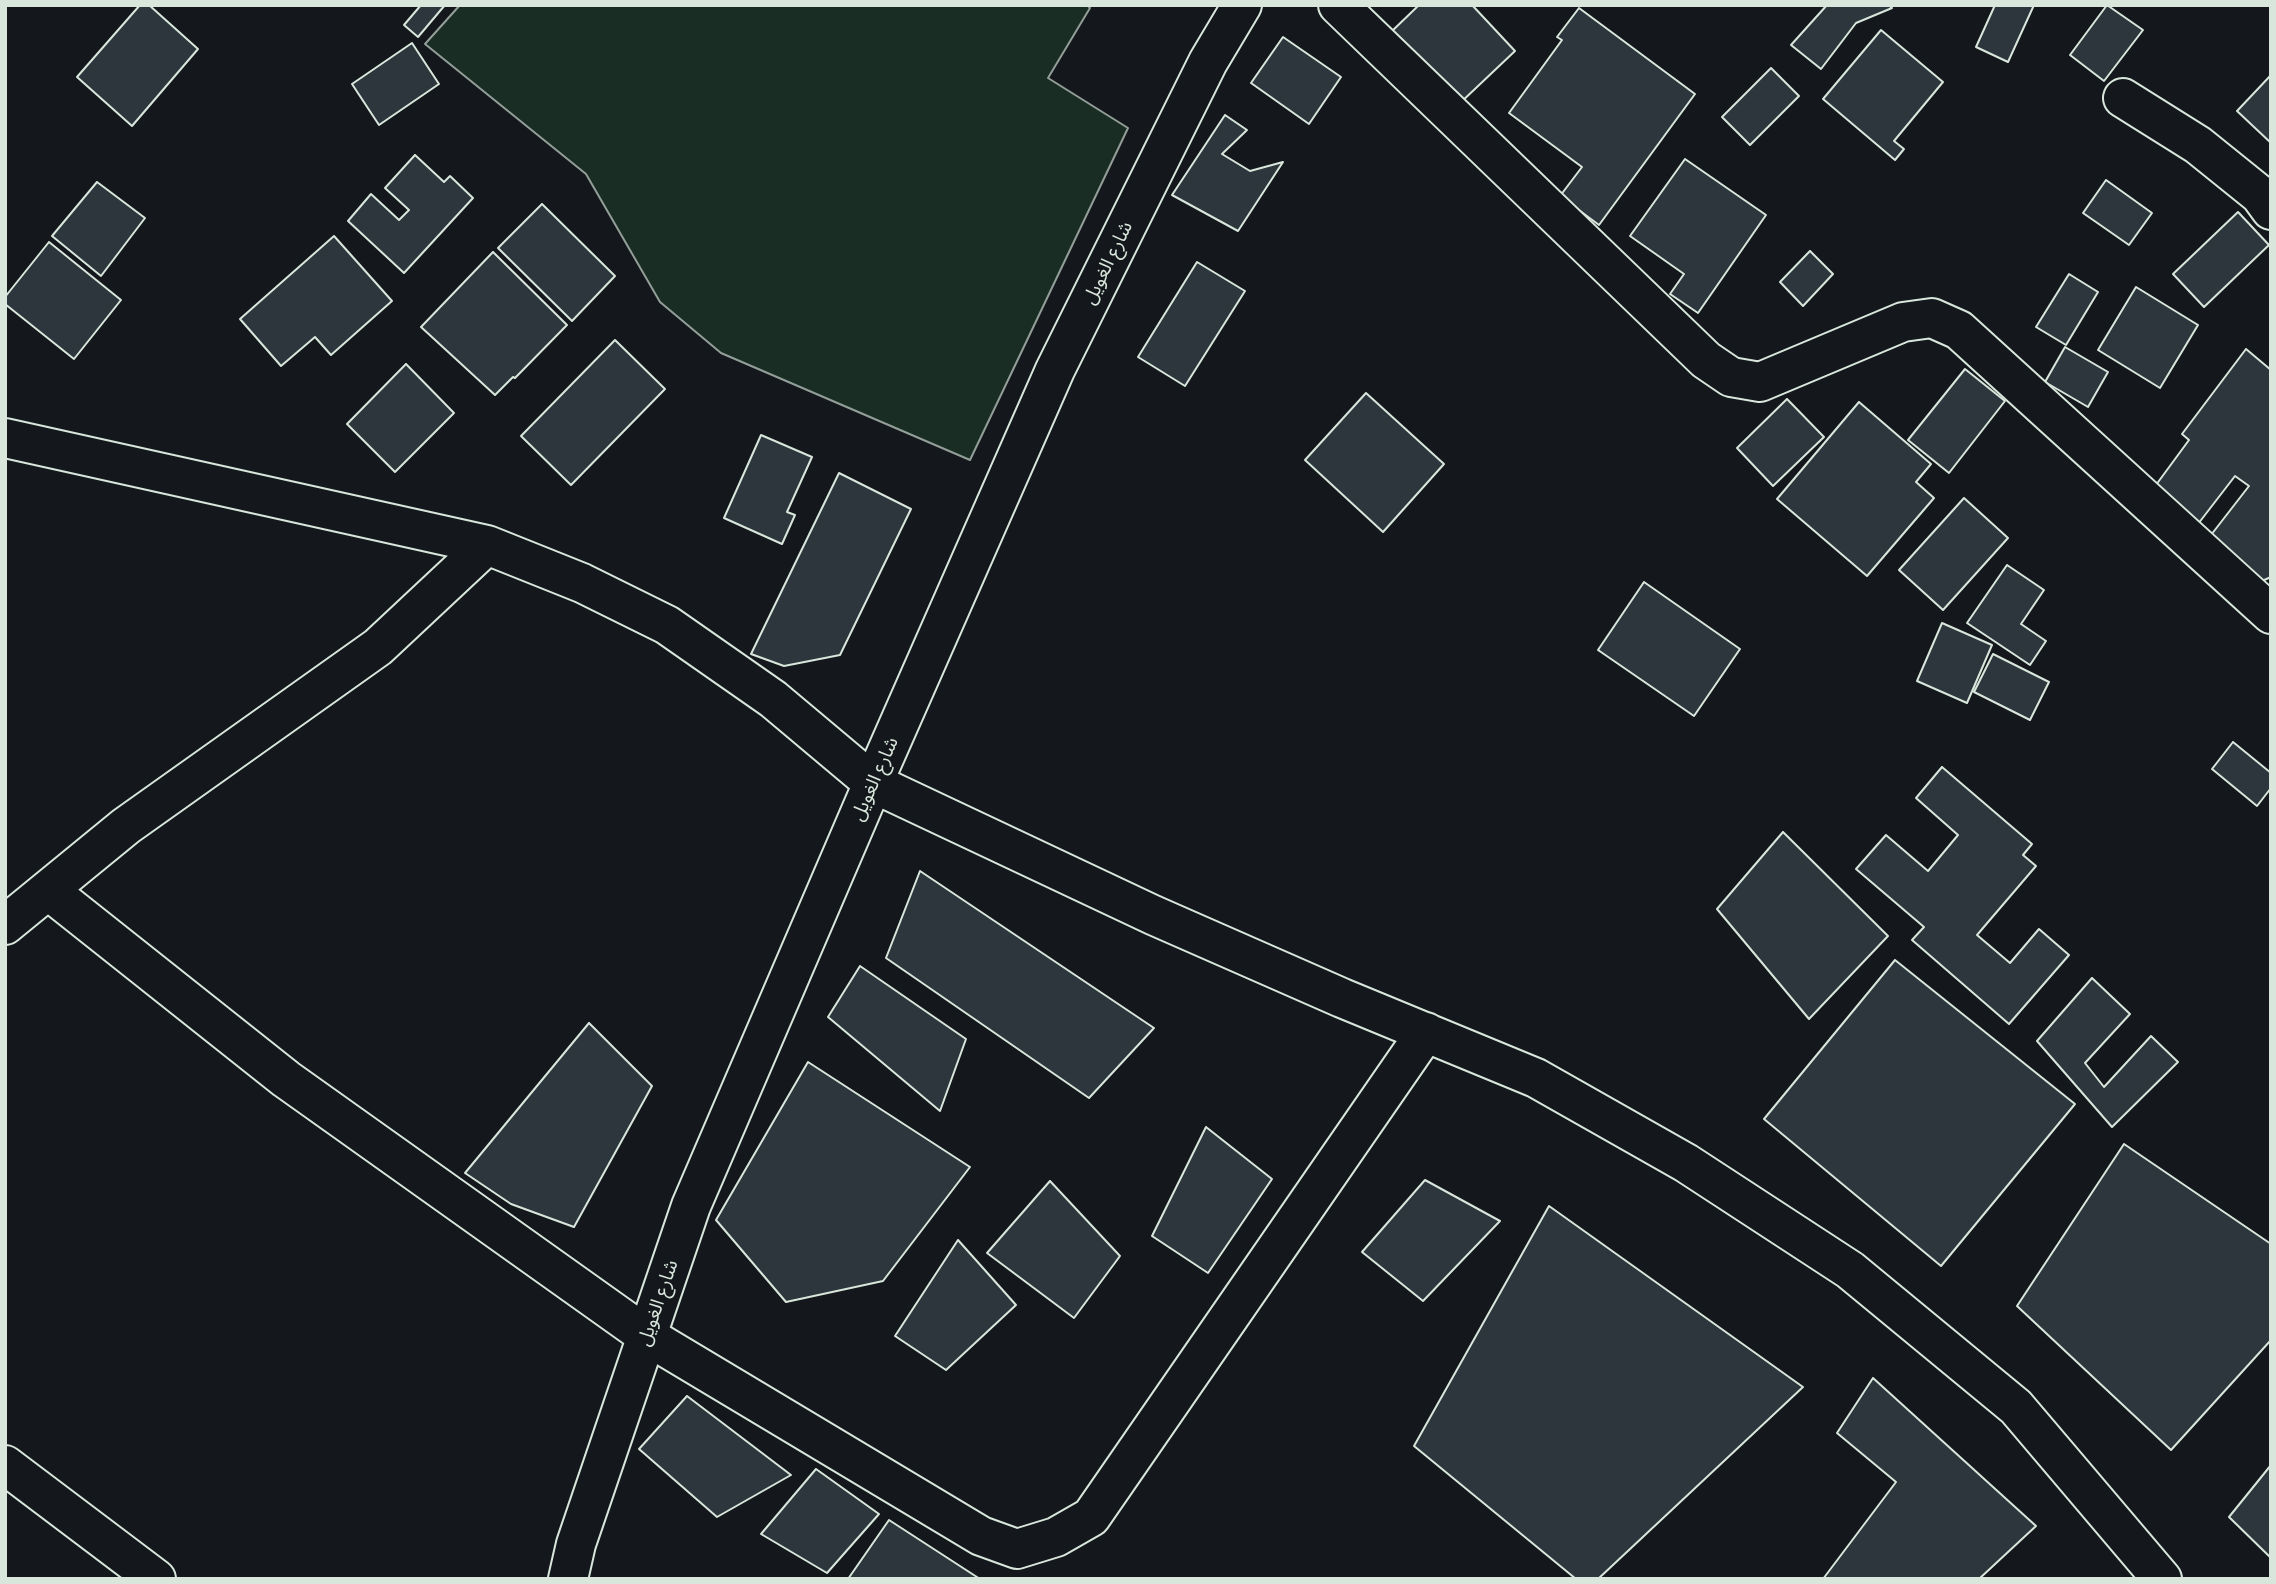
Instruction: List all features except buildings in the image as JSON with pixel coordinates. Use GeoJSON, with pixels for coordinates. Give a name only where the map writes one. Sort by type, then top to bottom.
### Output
{"type":"FeatureCollection","features":[{"type":"Feature","properties":{"kind":"street","name":"شارع الغويل"},"geometry":{"type":"LineString","coordinates":[[568,1579],[576,1544],[691,1206],[1055,370],[1208,62],[1242,5]]}},
{"type":"Feature","properties":{"kind":"street"},"geometry":{"type":"LineString","coordinates":[[1338,5],[1706,360],[1731,377],[1760,382],[1903,323],[1932,318],[1959,330],[2271,614]]}},
{"type":"Feature","properties":{"kind":"street"},"geometry":{"type":"LineString","coordinates":[[2123,98],[2198,145],[2260,195],[2271,210]]}},
{"type":"Feature","properties":{"kind":"street"},"geometry":{"type":"LineString","coordinates":[[5,438],[487,545],[582,583],[667,625],[773,699],[873,783],[1153,915],[1548,1084],[1686,1163],[1850,1270],[2016,1408],[2162,1579]]}},
{"type":"Feature","properties":{"kind":"street"},"geometry":{"type":"LineString","coordinates":[[5,925],[126,826],[378,647],[487,545]]}},
{"type":"Feature","properties":{"kind":"street"},"geometry":{"type":"LineString","coordinates":[[48,890],[286,1079],[647,1336],[981,1536],[1017,1549],[1056,1537],[1091,1517],[1426,1032]]}},
{"type":"Feature","properties":{"kind":"street"},"geometry":{"type":"LineString","coordinates":[[7,1469],[156,1579]]}},
{"type":"Feature","properties":{"kind":"green space"},"geometry":{"type":"Polygon","coordinates":[[[460,5],[1087,5],[1090,8],[1048,78],[1128,128],[970,460],[721,353],[660,302],[586,174],[425,44],[460,5]]]}}]}
